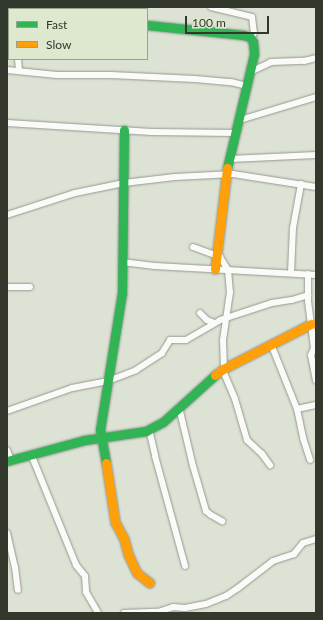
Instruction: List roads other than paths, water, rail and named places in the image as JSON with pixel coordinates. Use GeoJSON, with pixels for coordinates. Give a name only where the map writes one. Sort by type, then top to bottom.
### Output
{"type":"FeatureCollection","features":[{"type":"Feature","properties":{"kind":"street"},"geometry":{"type":"LineString","coordinates":[[211,7],[235,10],[252,17],[254,33],[251,38],[254,50],[250,72],[240,120],[226,174],[215,269]]}},
{"type":"Feature","properties":{"kind":"street"},"geometry":{"type":"LineString","coordinates":[[148,25],[234,34],[251,38]]}},
{"type":"Feature","properties":{"kind":"street"},"geometry":{"type":"LineString","coordinates":[[250,72],[271,62],[304,61],[316,58]]}},
{"type":"Feature","properties":{"kind":"street"},"geometry":{"type":"LineString","coordinates":[[18,60],[19,71]]}},
{"type":"Feature","properties":{"kind":"street"},"geometry":{"type":"LineString","coordinates":[[7,70],[58,75],[111,75],[203,79],[231,82],[247,86]]}},
{"type":"Feature","properties":{"kind":"street"},"geometry":{"type":"LineString","coordinates":[[240,120],[316,98]]}},
{"type":"Feature","properties":{"kind":"street"},"geometry":{"type":"LineString","coordinates":[[7,123],[124,130],[236,133]]}},
{"type":"Feature","properties":{"kind":"street"},"geometry":{"type":"LineString","coordinates":[[124,130],[121,302],[101,417],[102,437],[115,522],[124,539],[128,554],[137,573],[150,583]]}},
{"type":"Feature","properties":{"kind":"street"},"geometry":{"type":"LineString","coordinates":[[230,159],[316,155]]}},
{"type":"Feature","properties":{"kind":"street"},"geometry":{"type":"LineString","coordinates":[[7,215],[68,195],[124,183],[190,176],[226,174],[246,175],[316,187]]}},
{"type":"Feature","properties":{"kind":"street"},"geometry":{"type":"LineString","coordinates":[[291,273],[293,228],[300,184]]}},
{"type":"Feature","properties":{"kind":"street"},"geometry":{"type":"LineString","coordinates":[[193,248],[216,255],[222,259],[228,270],[230,292],[223,340],[223,369],[235,399],[247,440],[255,450],[262,454],[270,466]]}},
{"type":"Feature","properties":{"kind":"street"},"geometry":{"type":"LineString","coordinates":[[122,262],[155,266],[316,275]]}},
{"type":"Feature","properties":{"kind":"street"},"geometry":{"type":"LineString","coordinates":[[308,274],[308,296],[314,338],[314,349],[311,354],[316,381]]}},
{"type":"Feature","properties":{"kind":"street"},"geometry":{"type":"LineString","coordinates":[[7,287],[30,287]]}},
{"type":"Feature","properties":{"kind":"street"},"geometry":{"type":"LineString","coordinates":[[7,411],[72,388],[108,381],[144,366],[162,353],[170,340],[186,340],[214,323],[226,318],[272,303],[308,296]]}},
{"type":"Feature","properties":{"kind":"street"},"geometry":{"type":"LineString","coordinates":[[200,313],[207,320],[214,323]]}},
{"type":"Feature","properties":{"kind":"street"},"geometry":{"type":"LineString","coordinates":[[7,450],[9,461],[31,454],[102,437],[133,434],[149,429],[163,422],[223,369],[311,324]]}},
{"type":"Feature","properties":{"kind":"street"},"geometry":{"type":"LineString","coordinates":[[271,344],[297,409],[303,438],[310,460]]}},
{"type":"Feature","properties":{"kind":"street"},"geometry":{"type":"LineString","coordinates":[[297,409],[316,405]]}},
{"type":"Feature","properties":{"kind":"street"},"geometry":{"type":"LineString","coordinates":[[179,407],[193,466],[206,511],[211,516],[222,521]]}},
{"type":"Feature","properties":{"kind":"street"},"geometry":{"type":"LineString","coordinates":[[149,429],[185,566]]}},
{"type":"Feature","properties":{"kind":"street"},"geometry":{"type":"LineString","coordinates":[[31,454],[76,565],[85,575],[86,592],[98,613]]}},
{"type":"Feature","properties":{"kind":"street"},"geometry":{"type":"LineString","coordinates":[[7,533],[15,567],[18,590]]}},
{"type":"Feature","properties":{"kind":"street"},"geometry":{"type":"LineString","coordinates":[[124,613],[158,612],[173,607],[187,608],[206,604],[226,596],[273,561],[294,554],[303,543],[316,539]]}}]}
